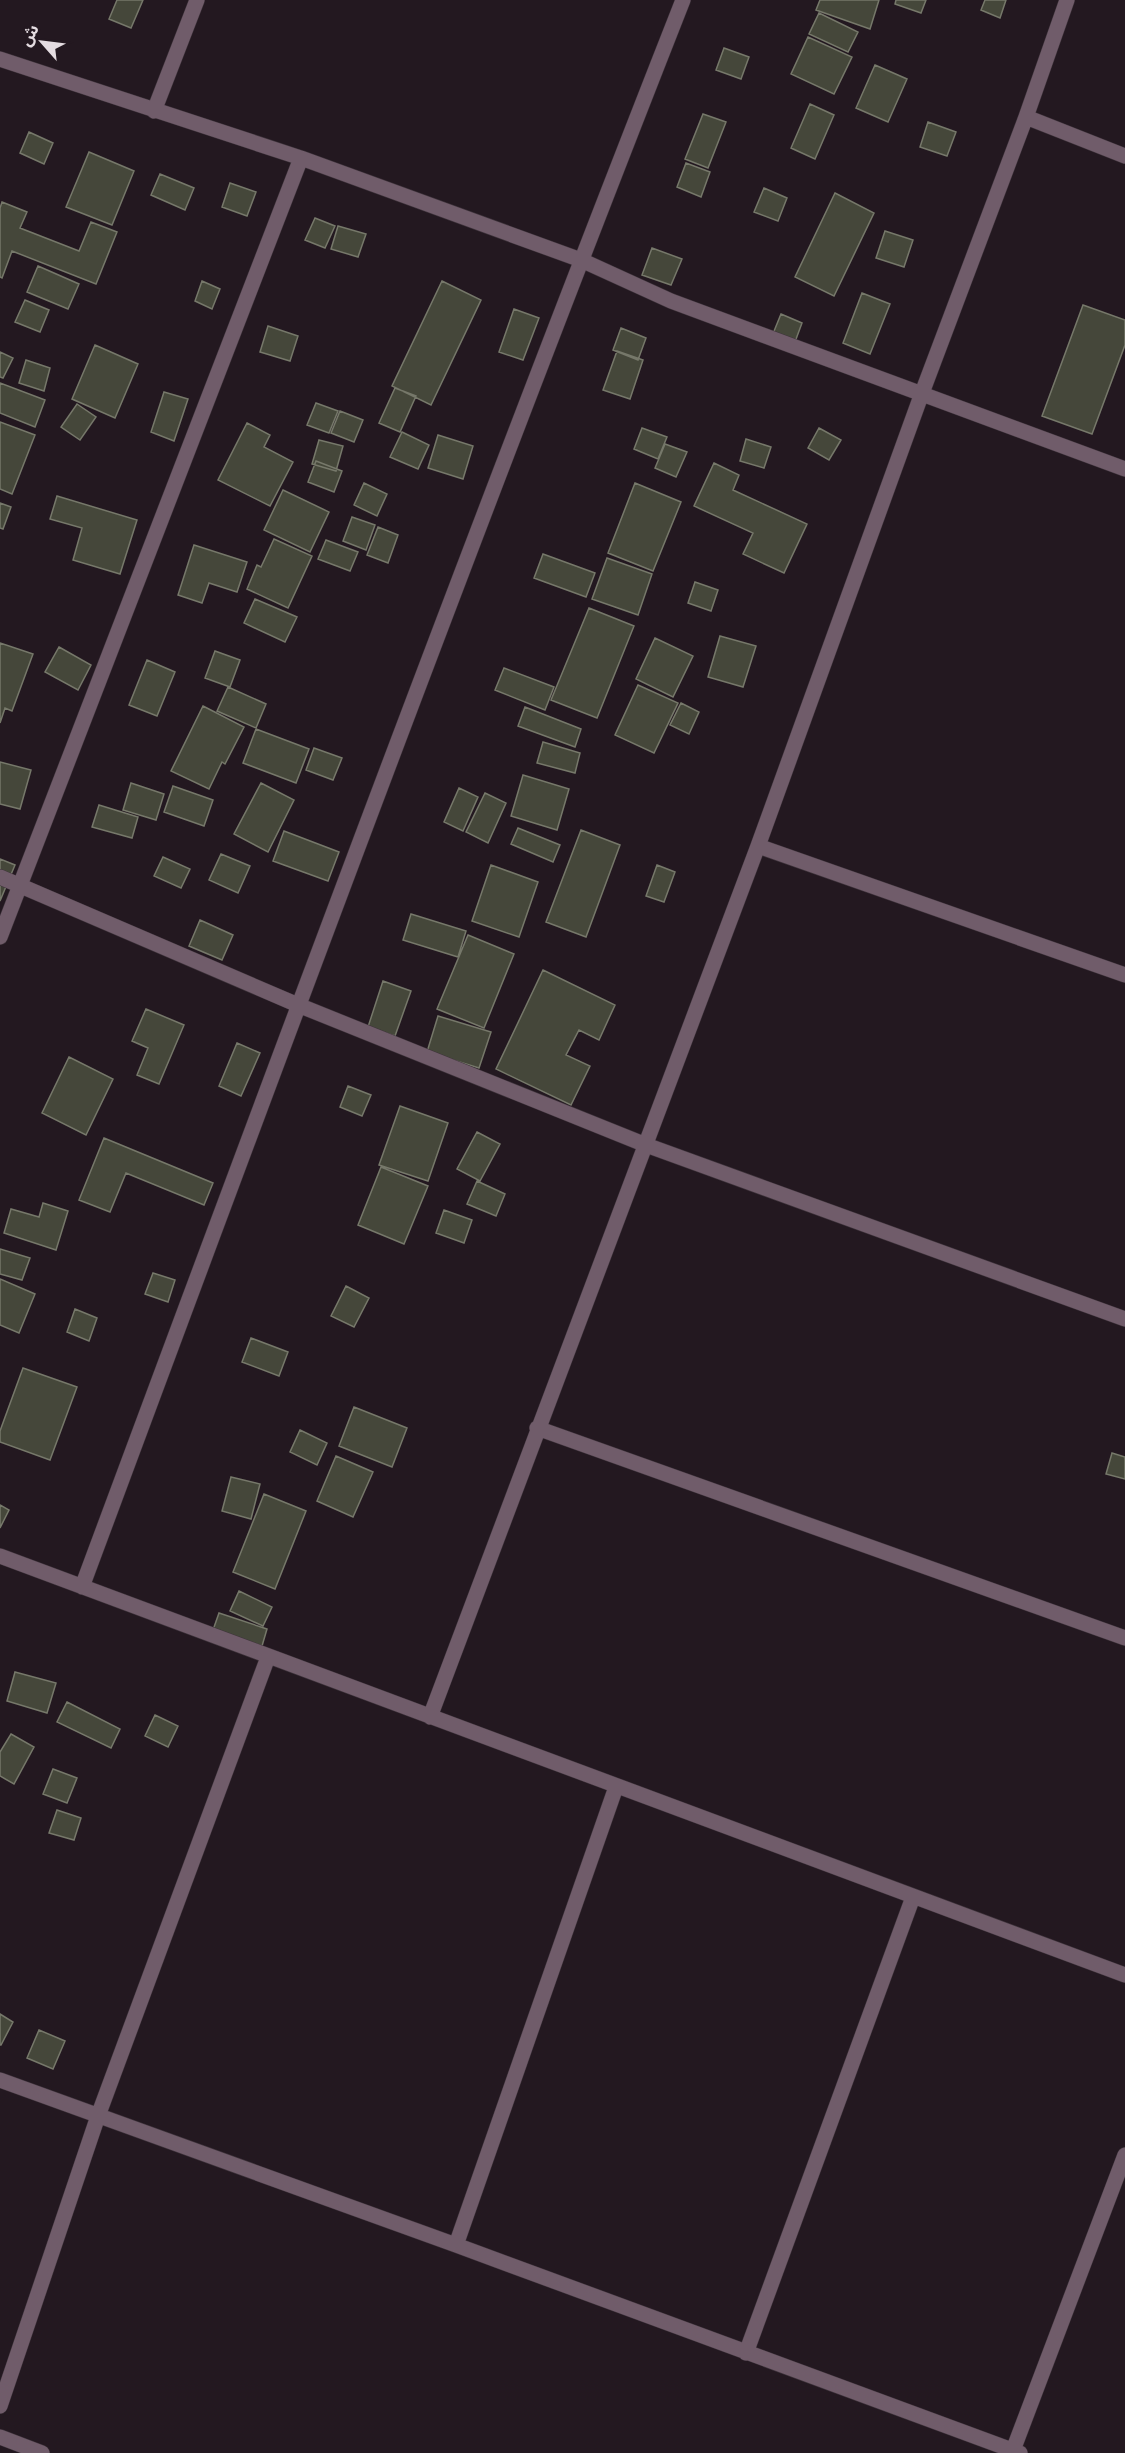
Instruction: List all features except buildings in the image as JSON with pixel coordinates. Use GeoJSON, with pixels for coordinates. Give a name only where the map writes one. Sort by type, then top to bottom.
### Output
{"type":"FeatureCollection","features":[{"type":"Feature","properties":{"kind":"street"},"geometry":{"type":"LineString","coordinates":[[154,111],[197,0]]}},
{"type":"Feature","properties":{"kind":"street"},"geometry":{"type":"LineString","coordinates":[[82,1587],[298,1005],[581,260],[683,0]]}},
{"type":"Feature","properties":{"kind":"street"},"geometry":{"type":"LineString","coordinates":[[430,1717],[758,846],[1067,0]]}},
{"type":"Feature","properties":{"kind":"street"},"geometry":{"type":"LineString","coordinates":[[0,59],[301,159],[581,260],[671,301],[1125,469]]}},
{"type":"Feature","properties":{"kind":"street"},"geometry":{"type":"LineString","coordinates":[[1026,117],[1125,156]]}},
{"type":"Feature","properties":{"kind":"street"},"geometry":{"type":"LineString","coordinates":[[0,937],[301,159]]}},
{"type":"Feature","properties":{"kind":"street"},"geometry":{"type":"LineString","coordinates":[[758,846],[1125,975]]}},
{"type":"Feature","properties":{"kind":"street"},"geometry":{"type":"LineString","coordinates":[[0,877],[298,1005],[646,1145],[1125,1319]]}},
{"type":"Feature","properties":{"kind":"street"},"geometry":{"type":"LineString","coordinates":[[537,1428],[1125,1638]]}},
{"type":"Feature","properties":{"kind":"street"},"geometry":{"type":"LineString","coordinates":[[0,1556],[1125,1975]]}},
{"type":"Feature","properties":{"kind":"street"},"geometry":{"type":"LineString","coordinates":[[0,2406],[98,2116],[268,1657]]}},
{"type":"Feature","properties":{"kind":"street"},"geometry":{"type":"LineString","coordinates":[[456,2245],[616,1787]]}},
{"type":"Feature","properties":{"kind":"street"},"geometry":{"type":"LineString","coordinates":[[747,2353],[913,1897]]}},
{"type":"Feature","properties":{"kind":"street"},"geometry":{"type":"LineString","coordinates":[[0,2080],[456,2245],[1015,2452],[1125,2154]]}},
{"type":"Feature","properties":{"kind":"street"},"geometry":{"type":"LineString","coordinates":[[0,2437],[42,2453]]}}]}
